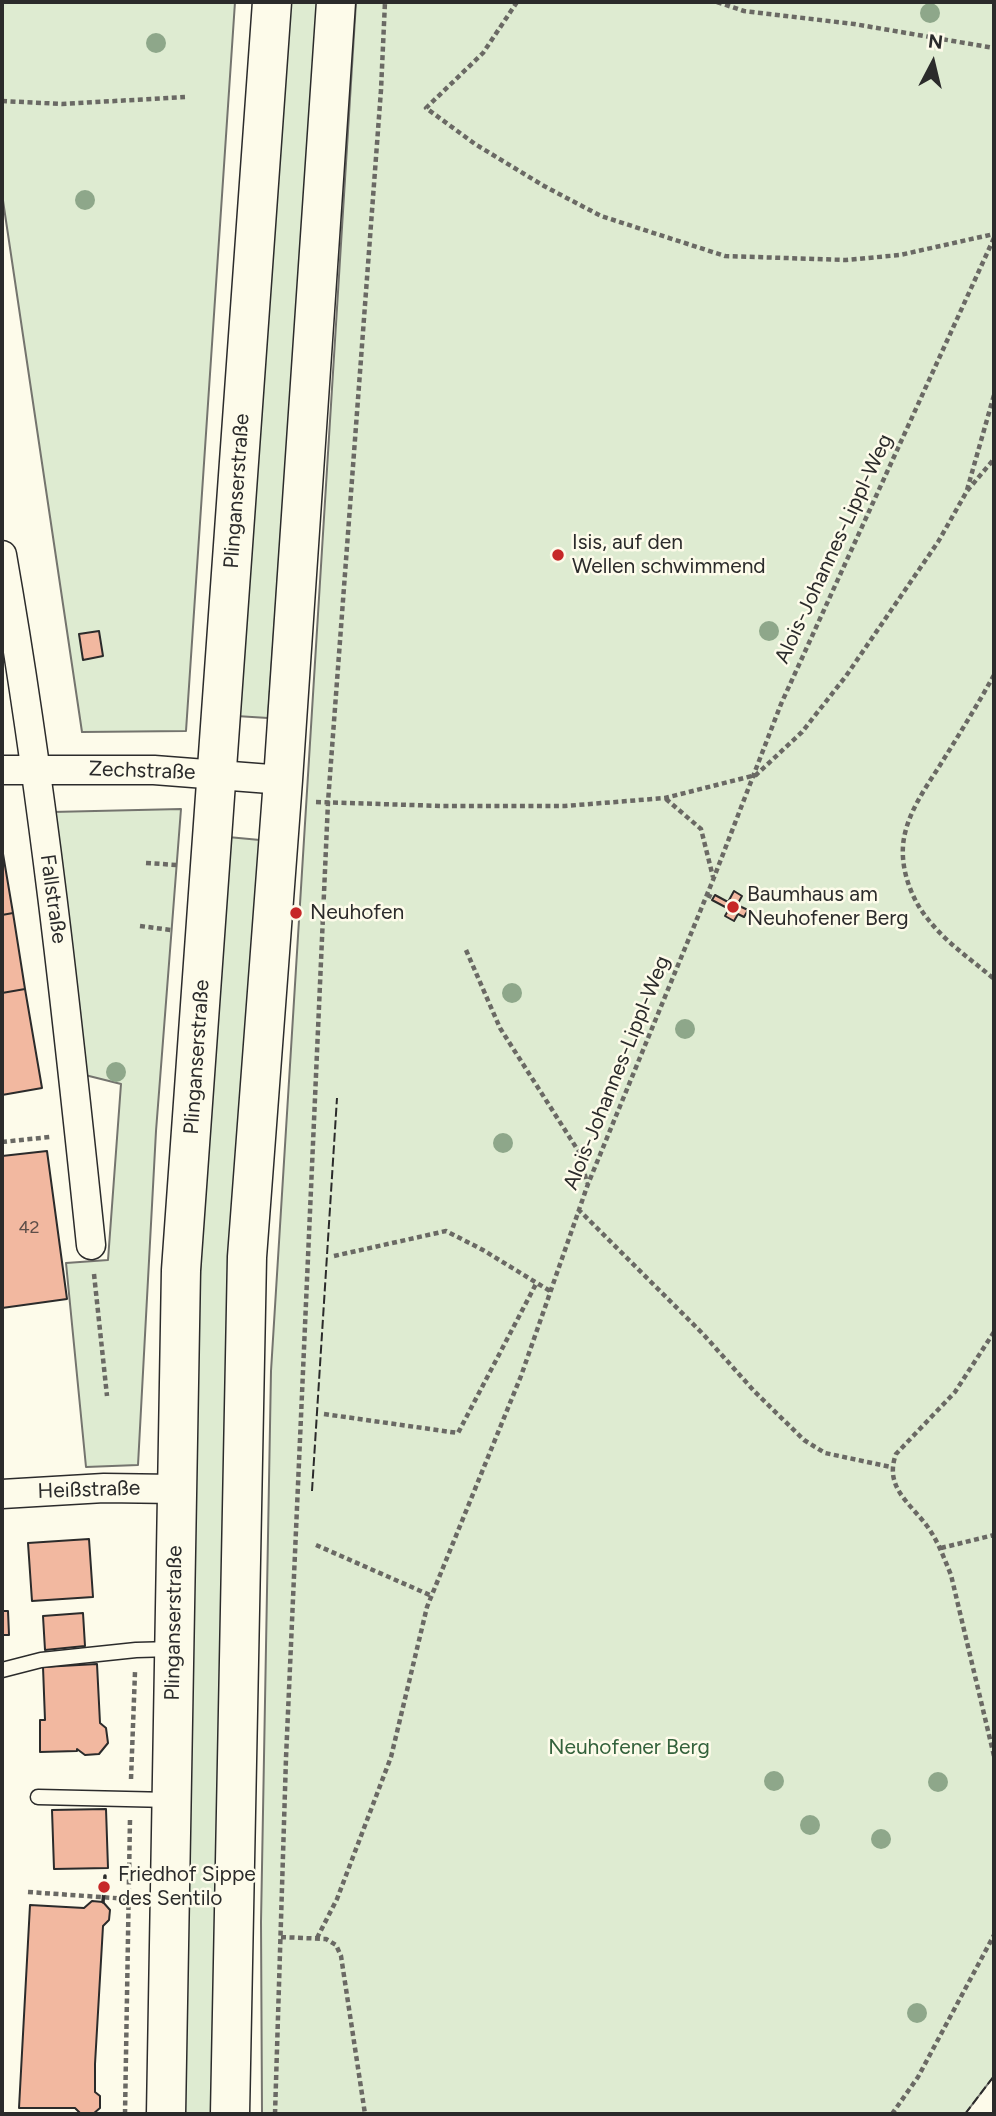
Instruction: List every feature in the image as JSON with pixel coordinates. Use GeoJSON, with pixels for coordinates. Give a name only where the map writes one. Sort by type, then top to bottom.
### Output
{"type":"FeatureCollection","features":[{"type":"Feature","properties":{"kind":"main road","name":"Plinganserstraße"},"geometry":{"type":"LineString","coordinates":[[166,2114],[181,1270],[272,2]]}},
{"type":"Feature","properties":{"kind":"main road"},"geometry":{"type":"LineString","coordinates":[[230,2114],[247,1257],[283,780],[336,2]]}},
{"type":"Feature","properties":{"kind":"street","name":"Fallstraße"},"geometry":{"type":"LineString","coordinates":[[2,555],[25,687],[60,950],[91,1245]]}},
{"type":"Feature","properties":{"kind":"street","name":"Zechstraße"},"geometry":{"type":"LineString","coordinates":[[2,770],[154,770],[283,780]]}},
{"type":"Feature","properties":{"kind":"street","name":"Heißstraße"},"geometry":{"type":"LineString","coordinates":[[2,1494],[104,1488],[176,1489]]}},
{"type":"Feature","properties":{"kind":"lane"},"geometry":{"type":"LineString","coordinates":[[2,1670],[41,1660],[173,1649]]}},
{"type":"Feature","properties":{"kind":"lane"},"geometry":{"type":"LineString","coordinates":[[38,1797],[171,1800]]}},
{"type":"Feature","properties":{"kind":"path"},"geometry":{"type":"LineString","coordinates":[[275,2114],[286,1758],[328,802],[381,90],[385,2]]}},
{"type":"Feature","properties":{"kind":"path"},"geometry":{"type":"LineString","coordinates":[[517,2],[482,53],[426,108],[475,144],[544,186],[601,216],[725,256],[793,260],[846,260],[900,255],[994,236]]}},
{"type":"Feature","properties":{"kind":"path"},"geometry":{"type":"LineString","coordinates":[[718,2],[744,12],[854,24],[994,48]]}},
{"type":"Feature","properties":{"kind":"path"},"geometry":{"type":"LineString","coordinates":[[2,101],[62,104],[185,97]]}},
{"type":"Feature","properties":{"kind":"path","name":"Alois-Johannes-Lippl-Weg"},"geometry":{"type":"LineString","coordinates":[[317,1938],[337,1899],[391,1757],[427,1607],[521,1376],[587,1184],[713,880],[781,704],[994,236]]}},
{"type":"Feature","properties":{"kind":"path"},"geometry":{"type":"LineString","coordinates":[[967,491],[994,395]]}},
{"type":"Feature","properties":{"kind":"path"},"geometry":{"type":"LineString","coordinates":[[328,802],[565,806],[665,798],[755,775],[802,732],[846,676],[938,542],[967,491],[994,459]]}},
{"type":"Feature","properties":{"kind":"path"},"geometry":{"type":"LineString","coordinates":[[994,675],[917,803],[904,839],[907,877],[925,916],[946,940],[994,979]]}},
{"type":"Feature","properties":{"kind":"path"},"geometry":{"type":"LineString","coordinates":[[665,798],[701,829],[713,880]]}},
{"type":"Feature","properties":{"kind":"path"},"geometry":{"type":"LineString","coordinates":[[146,863],[182,865]]}},
{"type":"Feature","properties":{"kind":"path"},"geometry":{"type":"LineString","coordinates":[[707,894],[713,898]]}},
{"type":"Feature","properties":{"kind":"path"},"geometry":{"type":"LineString","coordinates":[[140,926],[177,930]]}},
{"type":"Feature","properties":{"kind":"path"},"geometry":{"type":"LineString","coordinates":[[466,950],[500,1028],[579,1152],[587,1184]]}},
{"type":"Feature","properties":{"kind":"path"},"geometry":{"type":"LineString","coordinates":[[2,1142],[79,1135]]}},
{"type":"Feature","properties":{"kind":"path"},"geometry":{"type":"LineString","coordinates":[[578,1209],[804,1440],[825,1453],[891,1467]]}},
{"type":"Feature","properties":{"kind":"path"},"geometry":{"type":"LineString","coordinates":[[334,1256],[446,1231],[550,1291]]}},
{"type":"Feature","properties":{"kind":"path"},"geometry":{"type":"LineString","coordinates":[[91,1245],[107,1396]]}},
{"type":"Feature","properties":{"kind":"path"},"geometry":{"type":"LineString","coordinates":[[324,1414],[458,1433],[537,1282]]}},
{"type":"Feature","properties":{"kind":"path"},"geometry":{"type":"LineString","coordinates":[[994,1332],[955,1392],[895,1454],[891,1467],[892,1478],[901,1495],[941,1548],[951,1575],[994,1756]]}},
{"type":"Feature","properties":{"kind":"path"},"geometry":{"type":"LineString","coordinates":[[941,1548],[994,1535]]}},
{"type":"Feature","properties":{"kind":"path"},"geometry":{"type":"LineString","coordinates":[[316,1545],[432,1597]]}},
{"type":"Feature","properties":{"kind":"path"},"geometry":{"type":"LineString","coordinates":[[125,2114],[131,1798]]}},
{"type":"Feature","properties":{"kind":"path"},"geometry":{"type":"LineString","coordinates":[[28,1892],[129,1899]]}},
{"type":"Feature","properties":{"kind":"path"},"geometry":{"type":"LineString","coordinates":[[892,2114],[918,2077],[994,1935]]}},
{"type":"Feature","properties":{"kind":"path"},"geometry":{"type":"LineString","coordinates":[[281,1937],[327,1938],[336,1945],[341,1956],[365,2114]]}},
{"type":"Feature","properties":{"kind":"green space"},"geometry":{"type":"Polygon","coordinates":[[[2,2],[235,2],[186,731],[82,732],[2,194],[2,2]]]}},
{"type":"Feature","properties":{"kind":"green space"},"geometry":{"type":"Polygon","coordinates":[[[285,2],[318,2],[268,718],[236,716],[285,2]]]}},
{"type":"Feature","properties":{"kind":"green space","name":"Neuhofener Berg"},"geometry":{"type":"Polygon","coordinates":[[[356,2],[994,2],[994,2076],[965,2114],[262,2114],[261,1922],[271,1371],[356,2]]]}},
{"type":"Feature","properties":{"kind":"green space"},"geometry":{"type":"Polygon","coordinates":[[[181,809],[156,1131],[138,1465],[86,1467],[66,1263],[108,1260],[121,1084],[85,1075],[52,812],[181,809]]]}},
{"type":"Feature","properties":{"kind":"green space"},"geometry":{"type":"Polygon","coordinates":[[[228,837],[260,840],[212,2114],[180,2114],[201,1247],[228,837]]]}},
{"type":"Feature","properties":{"kind":"building"},"geometry":{"type":"Polygon","coordinates":[[[99,631],[103,656],[83,660],[79,634],[99,631]]]}},
{"type":"Feature","properties":{"kind":"building"},"geometry":{"type":"Polygon","coordinates":[[[2,848],[13,913],[2,915],[2,848]]]}},
{"type":"Feature","properties":{"kind":"building","name":"Baumhaus am Neuhofener Berg"},"geometry":{"type":"Polygon","coordinates":[[[734,891],[742,896],[737,905],[748,910],[744,917],[738,914],[734,921],[725,916],[729,909],[712,900],[715,895],[728,902],[734,891]]]}},
{"type":"Feature","properties":{"kind":"building"},"geometry":{"type":"Polygon","coordinates":[[[13,913],[25,989],[2,993],[2,915],[13,913]]]}},
{"type":"Feature","properties":{"kind":"building"},"geometry":{"type":"Polygon","coordinates":[[[25,989],[42,1088],[2,1095],[2,993],[25,989]]]}},
{"type":"Feature","properties":{"kind":"building"},"geometry":{"type":"Polygon","coordinates":[[[47,1151],[67,1299],[2,1308],[2,1156],[47,1151]]]}},
{"type":"Feature","properties":{"kind":"building"},"geometry":{"type":"Polygon","coordinates":[[[89,1539],[93,1597],[32,1601],[28,1543],[89,1539]]]}},
{"type":"Feature","properties":{"kind":"building"},"geometry":{"type":"Polygon","coordinates":[[[2,1611],[8,1611],[9,1635],[2,1635],[2,1611]]]}},
{"type":"Feature","properties":{"kind":"building"},"geometry":{"type":"Polygon","coordinates":[[[83,1613],[85,1646],[45,1650],[43,1616],[83,1613]]]}},
{"type":"Feature","properties":{"kind":"building"},"geometry":{"type":"Polygon","coordinates":[[[97,1664],[100,1723],[106,1728],[108,1743],[99,1754],[85,1755],[77,1749],[40,1752],[40,1720],[45,1720],[43,1667],[97,1664]]]}},
{"type":"Feature","properties":{"kind":"building"},"geometry":{"type":"Polygon","coordinates":[[[106,1809],[108,1868],[54,1869],[52,1810],[106,1809]]]}},
{"type":"Feature","properties":{"kind":"building"},"geometry":{"type":"Polygon","coordinates":[[[92,1901],[103,1902],[110,1910],[109,1920],[103,1926],[95,2064],[95,2092],[100,2096],[100,2108],[93,2114],[81,2114],[75,2108],[19,2108],[30,1905],[84,1908],[92,1901]]]}},
{"type":"Feature","properties":{"kind":"fence"},"geometry":{"type":"LineString","coordinates":[[312,1491],[337,1098]]}},
{"type":"Feature","properties":{"kind":"fence"},"geometry":{"type":"LineString","coordinates":[[965,2114],[994,2076]]}},
{"type":"Feature","properties":{"kind":"wall"},"geometry":{"type":"LineString","coordinates":[[103,1902],[105,1876]]}},
{"type":"Feature","properties":{"kind":"place","name":"Isis, auf den Wellen schwimmend"},"geometry":{"type":"Point","coordinates":[558,555]}},
{"type":"Feature","properties":{"kind":"place","name":"Baumhaus am Neuhofener Berg"},"geometry":{"type":"Point","coordinates":[733,907]}},
{"type":"Feature","properties":{"kind":"place","name":"Neuhofen"},"geometry":{"type":"Point","coordinates":[296,913]}},
{"type":"Feature","properties":{"kind":"place","name":"Friedhof Sippe des Sentilo"},"geometry":{"type":"Point","coordinates":[104,1887]}}]}
